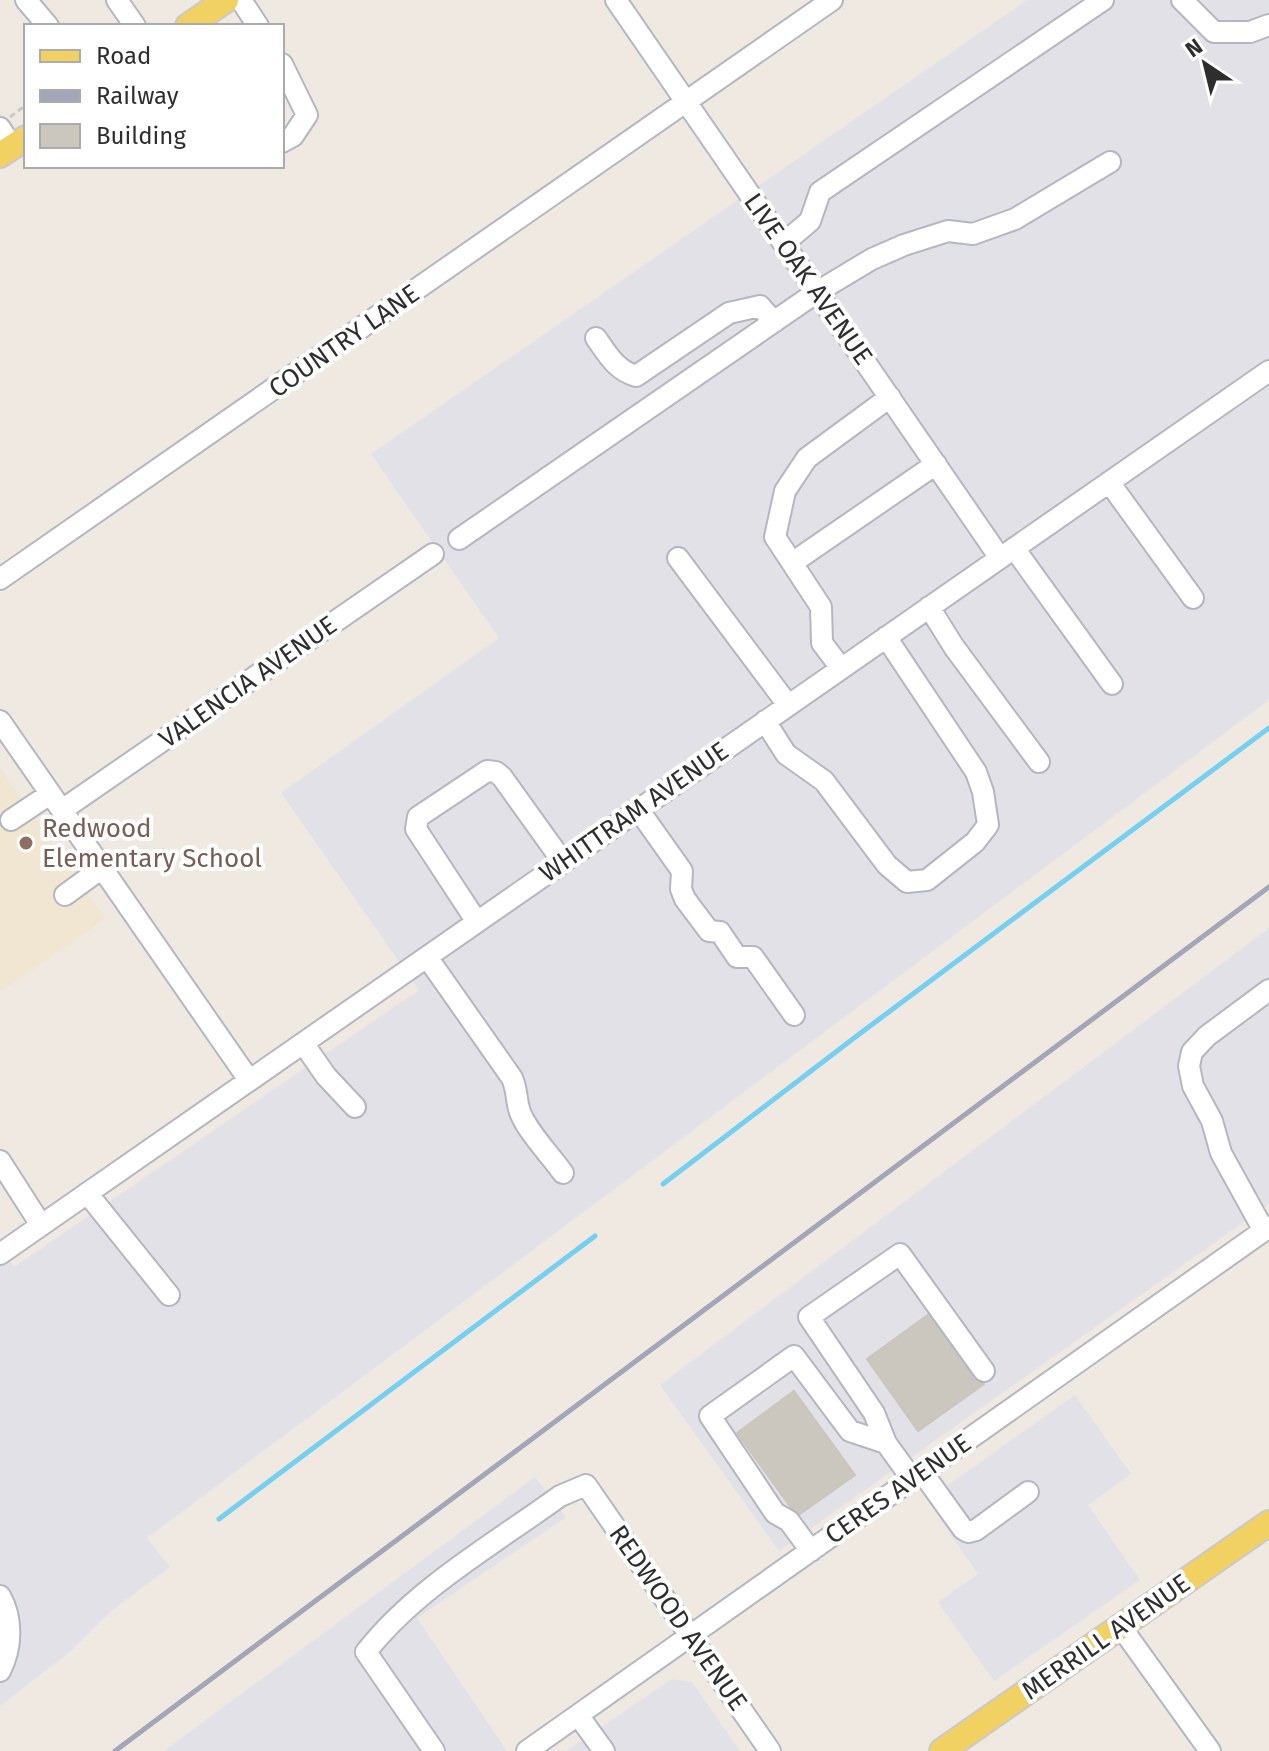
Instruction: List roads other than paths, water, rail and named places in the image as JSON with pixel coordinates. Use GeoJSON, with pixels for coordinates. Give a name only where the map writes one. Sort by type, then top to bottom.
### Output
{"type":"FeatureCollection","features":[{"type":"Feature","properties":{"kind":"main road"},"geometry":{"type":"LineString","coordinates":[[190,24],[211,4]]}},
{"type":"Feature","properties":{"kind":"main road","name":"MERRILL AVENUE"},"geometry":{"type":"LineString","coordinates":[[942,1751],[1269,1523]]}},
{"type":"Feature","properties":{"kind":"street"},"geometry":{"type":"LineString","coordinates":[[26,0],[46,24]]}},
{"type":"Feature","properties":{"kind":"street"},"geometry":{"type":"LineString","coordinates":[[117,0],[134,24]]}},
{"type":"Feature","properties":{"kind":"street"},"geometry":{"type":"LineString","coordinates":[[241,0],[257,24]]}},
{"type":"Feature","properties":{"kind":"street","name":"LIVE OAK AVENUE"},"geometry":{"type":"LineString","coordinates":[[616,0],[936,464],[1112,684]]}},
{"type":"Feature","properties":{"kind":"street"},"geometry":{"type":"LineString","coordinates":[[687,103],[832,0]]}},
{"type":"Feature","properties":{"kind":"street"},"geometry":{"type":"LineString","coordinates":[[784,243],[810,221],[820,192],[1103,0]]}},
{"type":"Feature","properties":{"kind":"street"},"geometry":{"type":"LineString","coordinates":[[1182,0],[1214,32],[1250,32],[1269,25]]}},
{"type":"Feature","properties":{"kind":"street"},"geometry":{"type":"LineString","coordinates":[[284,68],[307,115],[293,136],[284,141]]}},
{"type":"Feature","properties":{"kind":"street","name":"COUNTRY LANE"},"geometry":{"type":"LineString","coordinates":[[0,579],[687,103]]}},
{"type":"Feature","properties":{"kind":"street"},"geometry":{"type":"LineString","coordinates":[[459,539],[817,292],[872,259],[948,231],[973,234],[1015,219],[1110,162]]}},
{"type":"Feature","properties":{"kind":"street"},"geometry":{"type":"LineString","coordinates":[[596,338],[614,365],[622,372],[636,376],[729,313],[760,306],[774,322]]}},
{"type":"Feature","properties":{"kind":"street","name":"WHITTRAM AVENUE"},"geometry":{"type":"LineString","coordinates":[[0,1254],[1269,371]]}},
{"type":"Feature","properties":{"kind":"street"},"geometry":{"type":"LineString","coordinates":[[841,668],[822,643],[821,607],[775,537],[785,491],[807,458],[890,397]]}},
{"type":"Feature","properties":{"kind":"street"},"geometry":{"type":"LineString","coordinates":[[792,563],[936,464]]}},
{"type":"Feature","properties":{"kind":"street"},"geometry":{"type":"LineString","coordinates":[[1109,482],[1193,598]]}},
{"type":"Feature","properties":{"kind":"street","name":"VALENCIA AVENUE"},"geometry":{"type":"LineString","coordinates":[[11,820],[56,802],[433,554]]}},
{"type":"Feature","properties":{"kind":"street"},"geometry":{"type":"LineString","coordinates":[[678,558],[788,705]]}},
{"type":"Feature","properties":{"kind":"street"},"geometry":{"type":"LineString","coordinates":[[929,607],[954,647],[1039,762]]}},
{"type":"Feature","properties":{"kind":"street"},"geometry":{"type":"LineString","coordinates":[[765,721],[786,754],[824,781],[887,865],[907,882],[927,880],[975,842],[988,825],[983,792],[976,772],[886,637]]}},
{"type":"Feature","properties":{"kind":"street"},"geometry":{"type":"LineString","coordinates":[[0,721],[249,1080]]}},
{"type":"Feature","properties":{"kind":"street"},"geometry":{"type":"LineString","coordinates":[[477,922],[416,829],[418,817],[487,771],[496,772],[563,862]]}},
{"type":"Feature","properties":{"kind":"street"},"geometry":{"type":"LineString","coordinates":[[638,809],[682,871],[681,889],[685,899],[709,931],[720,932],[737,957],[753,957],[794,1015]]}},
{"type":"Feature","properties":{"kind":"street"},"geometry":{"type":"LineString","coordinates":[[65,895],[102,868]]}},
{"type":"Feature","properties":{"kind":"street"},"geometry":{"type":"LineString","coordinates":[[427,957],[512,1078],[517,1088],[519,1109],[563,1173]]}},
{"type":"Feature","properties":{"kind":"street"},"geometry":{"type":"LineString","coordinates":[[1266,1229],[1221,1153],[1212,1121],[1193,1086],[1189,1066],[1192,1052],[1207,1036],[1269,990]]}},
{"type":"Feature","properties":{"kind":"street"},"geometry":{"type":"LineString","coordinates":[[303,1043],[326,1076],[355,1107]]}},
{"type":"Feature","properties":{"kind":"street"},"geometry":{"type":"LineString","coordinates":[[0,1161],[41,1225]]}},
{"type":"Feature","properties":{"kind":"street"},"geometry":{"type":"LineString","coordinates":[[87,1193],[169,1295]]}},
{"type":"Feature","properties":{"kind":"street","name":"CERES AVENUE"},"geometry":{"type":"LineString","coordinates":[[527,1751],[1266,1229]]}},
{"type":"Feature","properties":{"kind":"street"},"geometry":{"type":"LineString","coordinates":[[984,1371],[900,1254],[809,1317],[874,1413],[886,1443],[963,1529],[968,1532],[976,1530],[1028,1492]]}},
{"type":"Feature","properties":{"kind":"street"},"geometry":{"type":"LineString","coordinates":[[811,1551],[789,1521],[775,1513],[710,1416],[794,1356],[850,1431],[886,1443]]}},
{"type":"Feature","properties":{"kind":"street","name":"REDWOOD AVENUE"},"geometry":{"type":"LineString","coordinates":[[434,1751],[366,1652],[408,1606],[560,1496],[586,1485],[770,1751]]}},
{"type":"Feature","properties":{"kind":"street"},"geometry":{"type":"LineString","coordinates":[[0,1596],[9,1611],[8,1654],[0,1671]]}},
{"type":"Feature","properties":{"kind":"street"},"geometry":{"type":"LineString","coordinates":[[1121,1627],[1210,1751]]}},
{"type":"Feature","properties":{"kind":"street"},"geometry":{"type":"LineString","coordinates":[[578,1715],[597,1748]]}},
{"type":"Feature","properties":{"kind":"waterway"},"geometry":{"type":"LineString","coordinates":[[663,1184],[1269,728]]}},
{"type":"Feature","properties":{"kind":"waterway"},"geometry":{"type":"LineString","coordinates":[[219,1519],[595,1236]]}},
{"type":"Feature","properties":{"kind":"railway"},"geometry":{"type":"LineString","coordinates":[[115,1751],[1269,887]]}},
{"type":"Feature","properties":{"kind":"place","name":"Redwood Elementary School"},"geometry":{"type":"Point","coordinates":[26,843]}}]}
